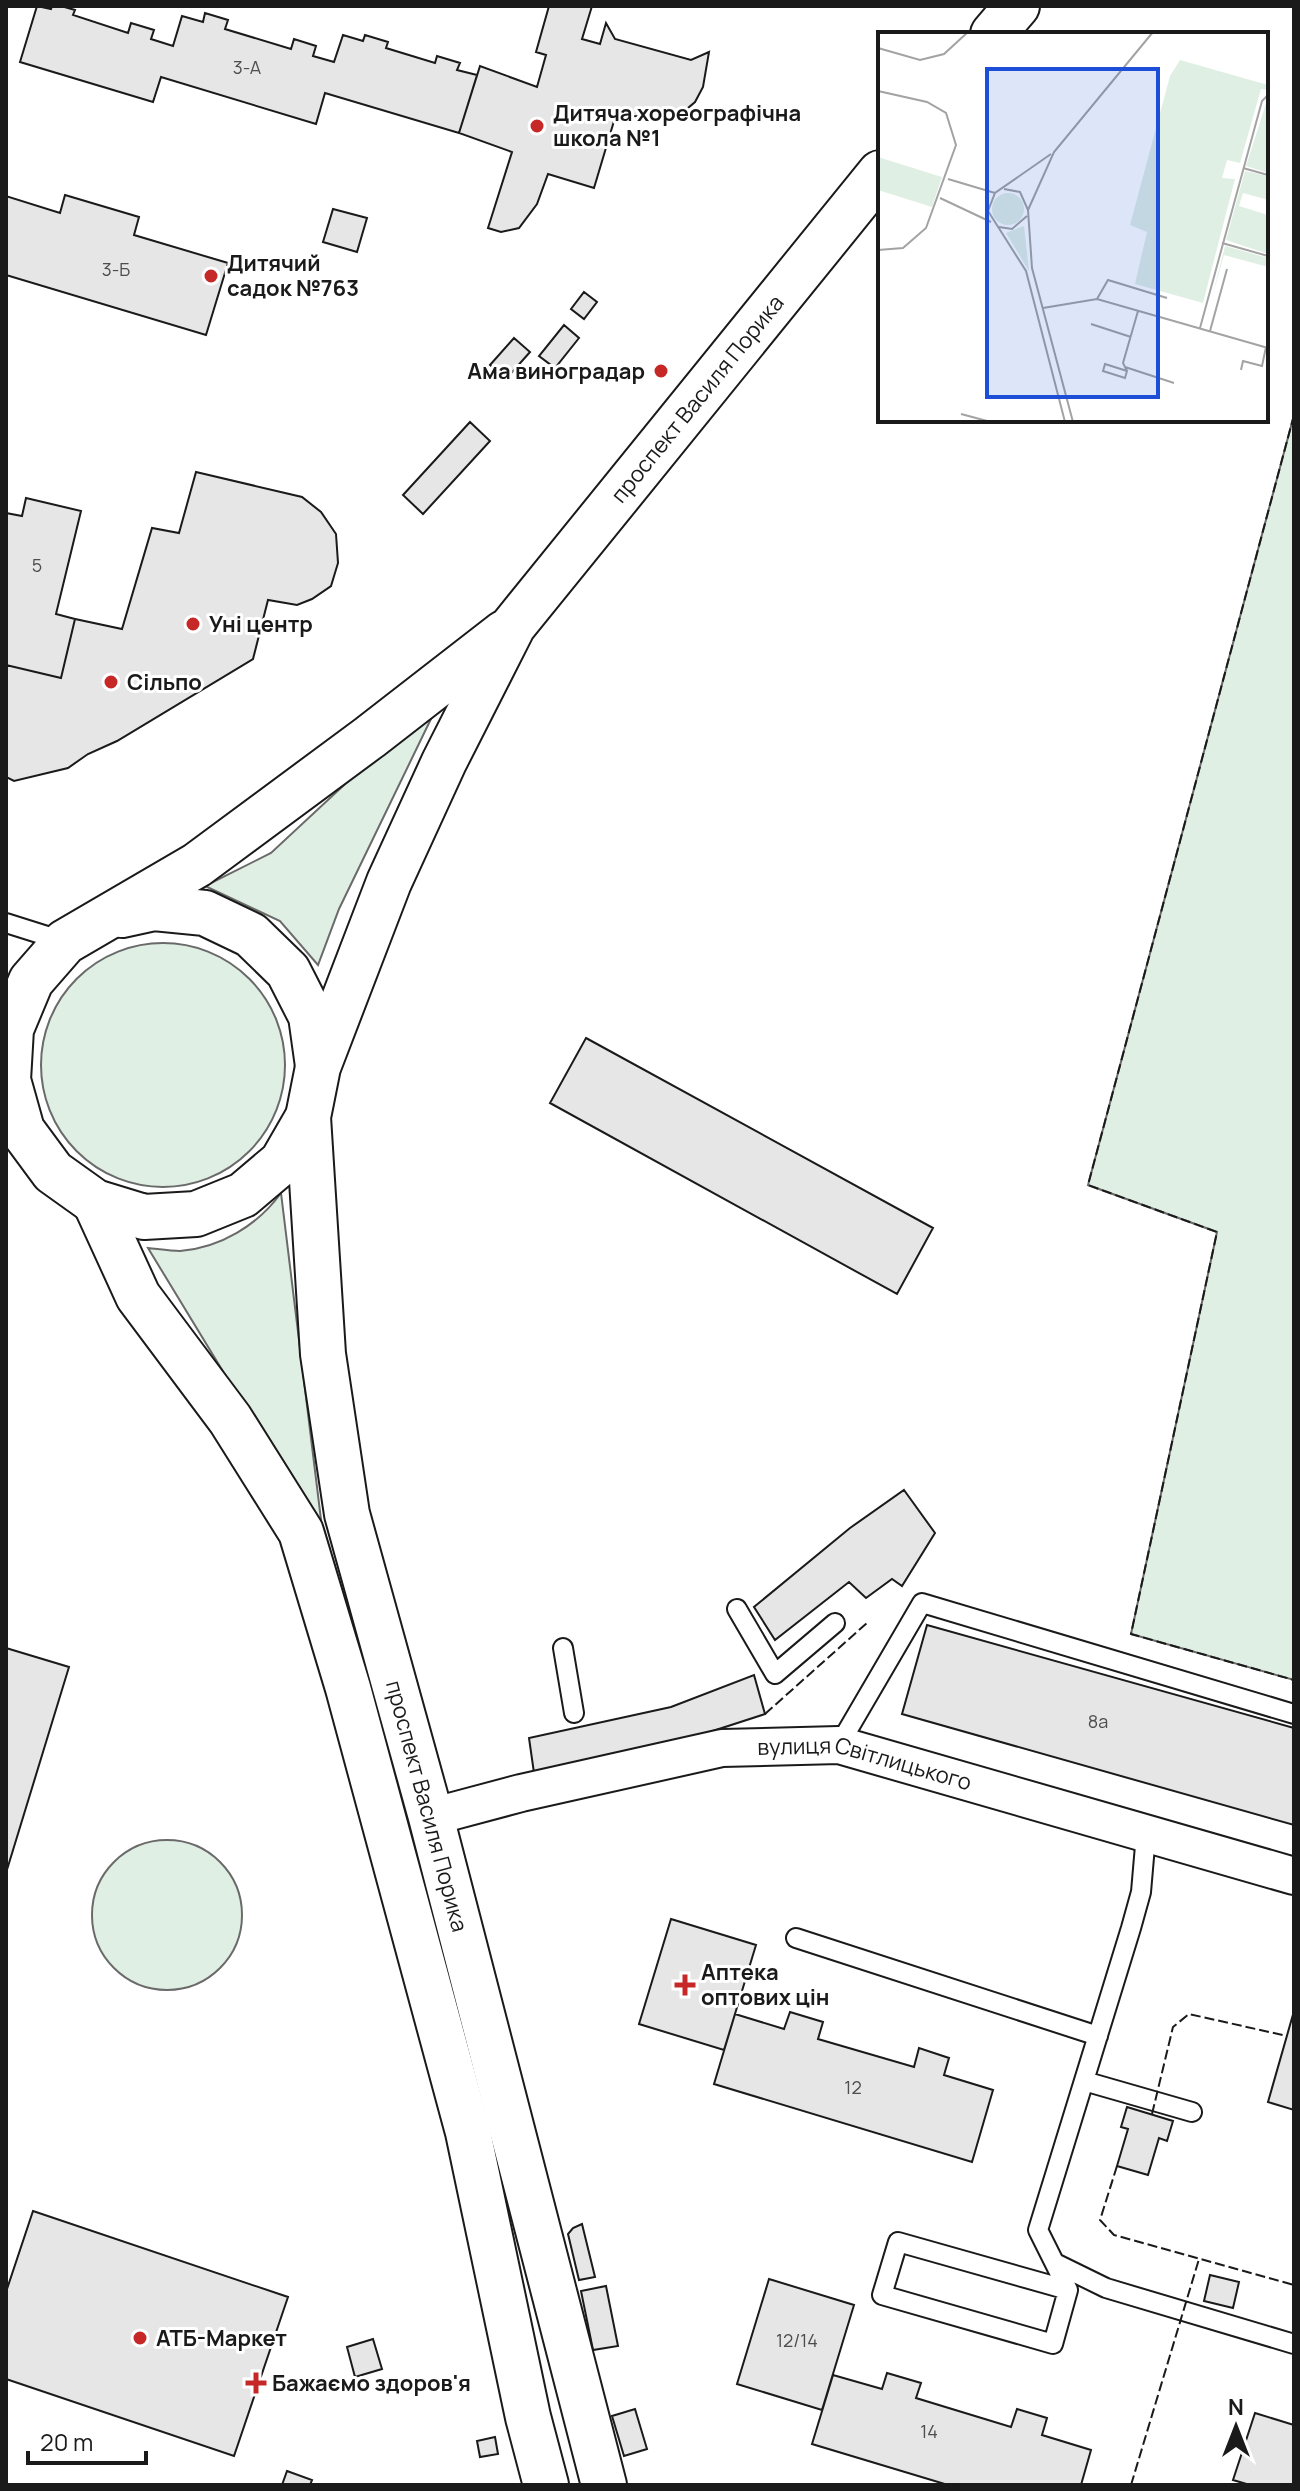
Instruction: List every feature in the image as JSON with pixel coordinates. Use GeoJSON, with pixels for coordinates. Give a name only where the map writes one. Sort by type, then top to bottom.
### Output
{"type":"FeatureCollection","features":[{"type":"Feature","properties":{"kind":"street"},"geometry":{"type":"LineString","coordinates":[[995,32],[1017,6]]}},
{"type":"Feature","properties":{"kind":"street","name":"проспект Василя Порика"},"geometry":{"type":"LineString","coordinates":[[604,2485],[431,1817],[347,1514],[323,1354],[308,1117],[318,1067],[389,882],[444,762],[513,626],[878,175]]}},
{"type":"Feature","properties":{"kind":"street","name":"проспект Василя Порика"},"geometry":{"type":"LineString","coordinates":[[308,1117],[282,1162],[243,1195],[196,1214],[144,1217],[95,1202],[35,1162],[8,1080],[11,1029],[31,981],[65,942],[197,865],[513,626]]}},
{"type":"Feature","properties":{"kind":"street","name":"проспект Василя Порика"},"geometry":{"type":"LineString","coordinates":[[104,919],[154,908],[205,913],[251,935],[288,971],[311,1016],[318,1067]]}},
{"type":"Feature","properties":{"kind":"street","name":"проспект Василя Порика"},"geometry":{"type":"LineString","coordinates":[[95,1202],[138,1296],[230,1419],[301,1532],[348,1688],[468,2132],[528,2417],[546,2485]]}},
{"type":"Feature","properties":{"kind":"street","name":"вулиця Світлицького"},"geometry":{"type":"LineString","coordinates":[[431,1817],[521,1793],[722,1748],[839,1745],[1294,1876]]}},
{"type":"Feature","properties":{"kind":"lane"},"geometry":{"type":"LineString","coordinates":[[6,923],[65,942]]}},
{"type":"Feature","properties":{"kind":"lane"},"geometry":{"type":"LineString","coordinates":[[839,1745],[922,1603],[1294,1714]]}},
{"type":"Feature","properties":{"kind":"lane"},"geometry":{"type":"LineString","coordinates":[[737,1609],[775,1674],[835,1623]]}},
{"type":"Feature","properties":{"kind":"lane"},"geometry":{"type":"LineString","coordinates":[[563,1648],[574,1713]]}},
{"type":"Feature","properties":{"kind":"lane"},"geometry":{"type":"LineString","coordinates":[[1068,2290],[898,2242],[882,2295],[1053,2344],[1068,2290],[1038,2230],[1141,1892],[1146,1834]]}},
{"type":"Feature","properties":{"kind":"lane"},"geometry":{"type":"LineString","coordinates":[[796,1938],[1098,2036]]}},
{"type":"Feature","properties":{"kind":"lane"},"geometry":{"type":"LineString","coordinates":[[1084,2081],[1192,2112]]}},
{"type":"Feature","properties":{"kind":"lane"},"geometry":{"type":"LineString","coordinates":[[1055,2263],[1106,2288],[1294,2344]]}},
{"type":"Feature","properties":{"kind":"green space"},"geometry":{"type":"Polygon","coordinates":[[[1294,415],[1294,1680],[1131,1634],[1217,1232],[1088,1185],[1294,415]]]}},
{"type":"Feature","properties":{"kind":"green space"},"geometry":{"type":"Polygon","coordinates":[[[444,692],[339,909],[318,965],[280,921],[205,886],[271,853],[444,692]]]}},
{"type":"Feature","properties":{"kind":"green space"},"geometry":{"type":"Polygon","coordinates":[[[163,943],[187,945],[210,952],[231,963],[249,979],[265,997],[276,1018],[283,1041],[283,1089],[276,1112],[265,1133],[249,1151],[231,1167],[210,1178],[187,1185],[163,1187],[139,1185],[116,1178],[95,1167],[77,1151],[61,1133],[50,1112],[43,1089],[41,1065],[43,1041],[50,1018],[61,997],[77,979],[95,963],[116,952],[139,945],[163,943]]]}},
{"type":"Feature","properties":{"kind":"green space"},"geometry":{"type":"Polygon","coordinates":[[[281,1193],[323,1536],[148,1248],[180,1251],[223,1240],[249,1225],[281,1193]]]}},
{"type":"Feature","properties":{"kind":"green space"},"geometry":{"type":"Polygon","coordinates":[[[167,1840],[196,1846],[220,1862],[236,1886],[242,1915],[236,1944],[220,1968],[196,1984],[167,1990],[138,1984],[114,1968],[98,1944],[92,1915],[98,1886],[114,1862],[138,1846],[167,1840]]]}},
{"type":"Feature","properties":{"kind":"building"},"geometry":{"type":"Polygon","coordinates":[[[37,6],[51,9],[52,6],[61,6],[75,10],[73,15],[128,33],[131,23],[154,30],[151,39],[173,46],[182,16],[203,22],[205,13],[228,20],[225,29],[291,49],[294,39],[316,46],[313,56],[334,62],[343,35],[363,41],[365,35],[388,42],[386,48],[435,63],[437,56],[460,63],[457,70],[477,75],[459,133],[325,93],[316,124],[161,77],[153,102],[20,62],[37,6]]]}},
{"type":"Feature","properties":{"kind":"building","name":"Дитяча хореографічна школа №1"},"geometry":{"type":"Polygon","coordinates":[[[549,6],[592,6],[582,39],[600,44],[606,23],[615,39],[691,60],[709,52],[703,87],[695,102],[682,113],[665,118],[633,116],[617,111],[594,188],[548,174],[537,204],[519,228],[501,232],[488,228],[512,152],[459,133],[480,66],[537,87],[546,55],[536,52],[549,6]]]}},
{"type":"Feature","properties":{"kind":"building"},"geometry":{"type":"Polygon","coordinates":[[[65,195],[139,217],[134,235],[228,263],[206,335],[6,275],[6,196],[60,213],[65,195]]]}},
{"type":"Feature","properties":{"kind":"building"},"geometry":{"type":"Polygon","coordinates":[[[333,209],[367,218],[357,252],[323,242],[333,209]]]}},
{"type":"Feature","properties":{"kind":"building"},"geometry":{"type":"Polygon","coordinates":[[[584,292],[597,302],[584,319],[571,309],[584,292]]]}},
{"type":"Feature","properties":{"kind":"building"},"geometry":{"type":"Polygon","coordinates":[[[564,325],[579,338],[555,368],[539,356],[564,325]]]}},
{"type":"Feature","properties":{"kind":"building"},"geometry":{"type":"Polygon","coordinates":[[[514,338],[530,352],[506,379],[490,365],[514,338]]]}},
{"type":"Feature","properties":{"kind":"building"},"geometry":{"type":"Polygon","coordinates":[[[470,422],[490,441],[423,514],[403,495],[470,422]]]}},
{"type":"Feature","properties":{"kind":"building","name":"Уні центр"},"geometry":{"type":"Polygon","coordinates":[[[196,472],[302,497],[321,512],[336,534],[338,563],[331,586],[297,605],[268,600],[253,659],[117,741],[88,754],[68,768],[14,781],[6,777],[6,665],[61,678],[75,619],[122,629],[152,528],[179,533],[196,472]]]}},
{"type":"Feature","properties":{"kind":"building"},"geometry":{"type":"Polygon","coordinates":[[[26,498],[81,511],[56,614],[75,619],[61,678],[6,665],[6,513],[22,516],[26,498]]]}},
{"type":"Feature","properties":{"kind":"building"},"geometry":{"type":"Polygon","coordinates":[[[586,1038],[933,1228],[897,1294],[550,1103],[586,1038]]]}},
{"type":"Feature","properties":{"kind":"building"},"geometry":{"type":"Polygon","coordinates":[[[904,1490],[935,1533],[902,1586],[892,1579],[866,1598],[849,1582],[775,1640],[754,1607],[850,1528],[904,1490]]]}},
{"type":"Feature","properties":{"kind":"building"},"geometry":{"type":"Polygon","coordinates":[[[927,1625],[1294,1728],[1294,1825],[902,1714],[927,1625]]]}},
{"type":"Feature","properties":{"kind":"building"},"geometry":{"type":"Polygon","coordinates":[[[6,1648],[69,1667],[6,1873],[6,1648]]]}},
{"type":"Feature","properties":{"kind":"building"},"geometry":{"type":"Polygon","coordinates":[[[754,1675],[765,1714],[688,1739],[534,1773],[529,1738],[671,1707],[754,1675]]]}},
{"type":"Feature","properties":{"kind":"building"},"geometry":{"type":"Polygon","coordinates":[[[671,1919],[756,1945],[724,2050],[639,2024],[671,1919]]]}},
{"type":"Feature","properties":{"kind":"building"},"geometry":{"type":"Polygon","coordinates":[[[1294,2011],[1294,2110],[1268,2102],[1294,2011]]]}},
{"type":"Feature","properties":{"kind":"building"},"geometry":{"type":"Polygon","coordinates":[[[790,2012],[823,2022],[818,2039],[914,2067],[919,2048],[949,2058],[944,2075],[993,2090],[972,2162],[714,2084],[735,2014],[784,2029],[790,2012]]]}},
{"type":"Feature","properties":{"kind":"building"},"geometry":{"type":"Polygon","coordinates":[[[1127,2107],[1173,2121],[1167,2141],[1159,2138],[1148,2175],[1117,2166],[1128,2129],[1121,2127],[1127,2107]]]}},
{"type":"Feature","properties":{"kind":"building","name":"АТБ-Маркет"},"geometry":{"type":"Polygon","coordinates":[[[33,2211],[288,2297],[234,2456],[6,2379],[6,2292],[33,2211]]]}},
{"type":"Feature","properties":{"kind":"building"},"geometry":{"type":"Polygon","coordinates":[[[582,2224],[595,2277],[579,2280],[568,2234],[582,2224]]]}},
{"type":"Feature","properties":{"kind":"building"},"geometry":{"type":"Polygon","coordinates":[[[1210,2275],[1239,2282],[1233,2308],[1204,2301],[1210,2275]]]}},
{"type":"Feature","properties":{"kind":"building"},"geometry":{"type":"Polygon","coordinates":[[[769,2279],[854,2305],[822,2410],[737,2384],[769,2279]]]}},
{"type":"Feature","properties":{"kind":"building"},"geometry":{"type":"Polygon","coordinates":[[[606,2286],[618,2346],[593,2350],[581,2291],[606,2286]]]}},
{"type":"Feature","properties":{"kind":"building"},"geometry":{"type":"Polygon","coordinates":[[[373,2339],[382,2369],[355,2377],[347,2347],[373,2339]]]}},
{"type":"Feature","properties":{"kind":"building"},"geometry":{"type":"Polygon","coordinates":[[[887,2373],[921,2383],[916,2398],[1011,2427],[1017,2409],[1047,2418],[1042,2435],[1091,2450],[1081,2485],[948,2485],[812,2444],[833,2375],[882,2389],[887,2373]]]}},
{"type":"Feature","properties":{"kind":"building"},"geometry":{"type":"Polygon","coordinates":[[[635,2409],[647,2449],[624,2456],[612,2416],[635,2409]]]}},
{"type":"Feature","properties":{"kind":"building"},"geometry":{"type":"Polygon","coordinates":[[[1255,2413],[1294,2425],[1294,2485],[1250,2485],[1233,2480],[1255,2413]]]}},
{"type":"Feature","properties":{"kind":"building"},"geometry":{"type":"Polygon","coordinates":[[[495,2437],[498,2454],[480,2457],[477,2441],[495,2437]]]}},
{"type":"Feature","properties":{"kind":"building"},"geometry":{"type":"Polygon","coordinates":[[[287,2471],[312,2480],[310,2485],[282,2485],[287,2471]]]}},
{"type":"Feature","properties":{"kind":"fence"},"geometry":{"type":"LineString","coordinates":[[1294,415],[1088,1185],[1217,1232],[1131,1634],[1294,1680]]}},
{"type":"Feature","properties":{"kind":"fence"},"geometry":{"type":"LineString","coordinates":[[765,1714],[868,1622]]}},
{"type":"Feature","properties":{"kind":"fence"},"geometry":{"type":"LineString","coordinates":[[1152,2114],[1173,2027],[1189,2014],[1287,2036]]}},
{"type":"Feature","properties":{"kind":"fence"},"geometry":{"type":"LineString","coordinates":[[1117,2166],[1100,2220],[1114,2235],[1294,2285]]}},
{"type":"Feature","properties":{"kind":"fence"},"geometry":{"type":"LineString","coordinates":[[1131,2485],[1199,2259]]}},
{"type":"Feature","properties":{"kind":"place","name":"Дитяча хореографічна школа №1"},"geometry":{"type":"Point","coordinates":[537,126]}},
{"type":"Feature","properties":{"kind":"place","name":"Дитячий садок №763"},"geometry":{"type":"Point","coordinates":[211,276]}},
{"type":"Feature","properties":{"kind":"place","name":"Ама виноградар"},"geometry":{"type":"Point","coordinates":[661,371]}},
{"type":"Feature","properties":{"kind":"place","name":"Уні центр"},"geometry":{"type":"Point","coordinates":[193,624]}},
{"type":"Feature","properties":{"kind":"place","name":"Сільпо"},"geometry":{"type":"Point","coordinates":[111,682]}},
{"type":"Feature","properties":{"kind":"place","name":"Аптека оптових цін"},"geometry":{"type":"Point","coordinates":[685,1985]}},
{"type":"Feature","properties":{"kind":"place","name":"АТБ-Маркет"},"geometry":{"type":"Point","coordinates":[140,2338]}},
{"type":"Feature","properties":{"kind":"place","name":"Бажаємо здоров'я"},"geometry":{"type":"Point","coordinates":[256,2383]}}]}
